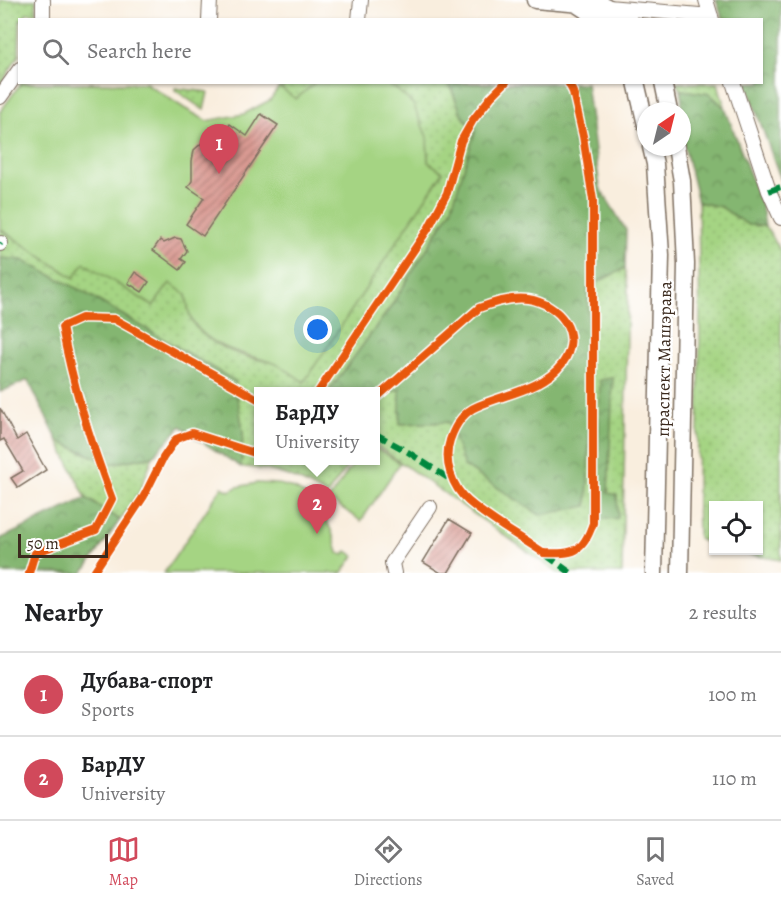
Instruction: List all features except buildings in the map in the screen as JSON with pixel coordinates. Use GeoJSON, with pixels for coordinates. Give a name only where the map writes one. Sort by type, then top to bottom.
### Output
{"type":"FeatureCollection","features":[{"type":"Feature","properties":{"kind":"main road"},"geometry":{"type":"LineString","coordinates":[[535,0],[575,3],[622,18]]}},
{"type":"Feature","properties":{"kind":"main road"},"geometry":{"type":"LineString","coordinates":[[636,84],[641,102]]}},
{"type":"Feature","properties":{"kind":"main road"},"geometry":{"type":"LineString","coordinates":[[663,84],[667,102]]}},
{"type":"Feature","properties":{"kind":"main road","name":"праспект Машэрава"},"geometry":{"type":"LineString","coordinates":[[653,156],[661,255],[654,573]]}},
{"type":"Feature","properties":{"kind":"main road","name":"праспект Машэрава"},"geometry":{"type":"LineString","coordinates":[[678,156],[682,181],[686,264],[683,572]]}},
{"type":"Feature","properties":{"kind":"street"},"geometry":{"type":"LineString","coordinates":[[43,0],[43,18]]}},
{"type":"Feature","properties":{"kind":"street"},"geometry":{"type":"LineString","coordinates":[[209,18],[210,0]]}},
{"type":"Feature","properties":{"kind":"street"},"geometry":{"type":"LineString","coordinates":[[359,18],[361,0]]}},
{"type":"Feature","properties":{"kind":"street"},"geometry":{"type":"LineString","coordinates":[[603,13],[711,18],[706,0]]}},
{"type":"Feature","properties":{"kind":"street"},"geometry":{"type":"LineString","coordinates":[[0,98],[18,72]]}},
{"type":"Feature","properties":{"kind":"street"},"geometry":{"type":"LineString","coordinates":[[734,84],[769,192],[781,218]]}},
{"type":"Feature","properties":{"kind":"street"},"geometry":{"type":"LineString","coordinates":[[394,573],[392,562],[429,507]]}},
{"type":"Feature","properties":{"kind":"green space"},"geometry":{"type":"Polygon","coordinates":[[[0,0],[36,0],[36,13],[26,13],[25,18],[18,18],[18,57],[0,86],[0,0]]]}},
{"type":"Feature","properties":{"kind":"green space"},"geometry":{"type":"Polygon","coordinates":[[[716,0],[781,0],[781,180],[746,84],[763,84],[763,18],[723,18],[716,0]]]}},
{"type":"Feature","properties":{"kind":"green space"},"geometry":{"type":"Polygon","coordinates":[[[20,84],[148,84],[207,121],[244,114],[270,100],[279,87],[296,99],[314,84],[386,84],[396,89],[413,104],[427,137],[428,162],[443,172],[304,382],[275,363],[228,349],[209,338],[191,319],[186,295],[170,283],[153,306],[84,263],[74,278],[0,229],[0,112],[20,84]]]}},
{"type":"Feature","properties":{"kind":"green space"},"geometry":{"type":"Polygon","coordinates":[[[285,84],[314,84],[296,99],[281,89],[285,84]]]}},
{"type":"Feature","properties":{"kind":"green space"},"geometry":{"type":"Polygon","coordinates":[[[386,84],[449,84],[462,115],[476,132],[451,210],[390,308],[333,387],[254,387],[254,465],[348,465],[327,495],[286,475],[265,469],[241,467],[243,432],[0,258],[0,229],[73,277],[84,262],[153,306],[170,282],[186,295],[191,320],[209,339],[240,355],[273,362],[443,172],[428,162],[427,137],[396,89],[386,84]]]}},
{"type":"Feature","properties":{"kind":"green space"},"geometry":{"type":"Polygon","coordinates":[[[449,84],[586,84],[600,188],[626,230],[625,268],[588,287],[590,414],[587,506],[540,515],[464,466],[449,422],[400,424],[400,389],[380,396],[380,387],[332,387],[390,308],[451,210],[475,132],[462,115],[449,84]]]}},
{"type":"Feature","properties":{"kind":"green space"},"geometry":{"type":"Polygon","coordinates":[[[676,84],[718,84],[725,108],[710,94],[681,90],[676,84]]]}},
{"type":"Feature","properties":{"kind":"green space"},"geometry":{"type":"Polygon","coordinates":[[[175,88],[208,92],[204,110],[175,90],[175,88]]]}},
{"type":"Feature","properties":{"kind":"green space"},"geometry":{"type":"Polygon","coordinates":[[[681,90],[710,94],[725,108],[762,207],[765,226],[748,225],[721,207],[698,202],[687,156],[691,156],[691,102],[682,102],[681,90]]]}},
{"type":"Feature","properties":{"kind":"green space"},"geometry":{"type":"Polygon","coordinates":[[[698,202],[721,207],[748,225],[765,226],[781,251],[781,560],[752,555],[763,555],[763,501],[709,501],[709,544],[698,538],[700,331],[698,202]]]}},
{"type":"Feature","properties":{"kind":"green space"},"geometry":{"type":"Polygon","coordinates":[[[1,258],[22,260],[80,290],[235,381],[243,432],[241,467],[181,426],[153,456],[110,464],[58,441],[28,380],[0,392],[1,258]]]}},
{"type":"Feature","properties":{"kind":"green space"},"geometry":{"type":"Polygon","coordinates":[[[625,268],[628,287],[622,573],[558,573],[380,448],[380,396],[401,389],[401,424],[449,422],[464,466],[587,506],[590,414],[588,287],[625,268]]]}},
{"type":"Feature","properties":{"kind":"green space"},"geometry":{"type":"Polygon","coordinates":[[[613,378],[608,493],[617,495],[618,518],[597,520],[600,380],[613,378]]]}},
{"type":"Feature","properties":{"kind":"green space"},"geometry":{"type":"Polygon","coordinates":[[[58,441],[110,464],[153,456],[139,493],[120,520],[86,498],[58,441]]]}},
{"type":"Feature","properties":{"kind":"green space"},"geometry":{"type":"Polygon","coordinates":[[[380,450],[400,463],[361,521],[329,499],[352,465],[380,465],[380,450]]]}},
{"type":"Feature","properties":{"kind":"green space"},"geometry":{"type":"Polygon","coordinates":[[[257,483],[286,486],[297,490],[314,503],[332,531],[338,553],[344,555],[347,551],[354,556],[342,573],[164,573],[222,487],[229,491],[257,483]]]}},
{"type":"Feature","properties":{"kind":"green space"},"geometry":{"type":"Polygon","coordinates":[[[86,498],[120,520],[83,573],[0,573],[0,539],[86,498]]]}},
{"type":"Feature","properties":{"kind":"marked path"},"geometry":{"type":"LineString","coordinates":[[769,191],[781,187]]}},
{"type":"Feature","properties":{"kind":"marked path"},"geometry":{"type":"LineString","coordinates":[[380,436],[454,482]]}},
{"type":"Feature","properties":{"kind":"marked path"},"geometry":{"type":"LineString","coordinates":[[546,555],[571,573]]}},
{"type":"Feature","properties":{"kind":"cycle path"},"geometry":{"type":"LineString","coordinates":[[321,387],[428,229],[447,193],[461,141],[473,120],[504,84]]}},
{"type":"Feature","properties":{"kind":"cycle path"},"geometry":{"type":"LineString","coordinates":[[380,395],[479,308],[503,300],[515,299],[528,299],[550,307],[559,314],[569,332],[568,353],[562,364],[545,379],[534,385],[468,412],[457,424],[452,434],[448,448],[448,465],[457,489],[468,501],[544,553],[570,552],[581,546],[593,523],[593,200],[583,136],[569,84]]}},
{"type":"Feature","properties":{"kind":"cycle path"},"geometry":{"type":"LineString","coordinates":[[29,573],[35,553],[96,530],[112,499],[83,414],[62,327],[82,318],[114,319],[254,397]]}},
{"type":"Feature","properties":{"kind":"cycle path"},"geometry":{"type":"LineString","coordinates":[[93,573],[144,496],[163,458],[176,439],[192,433],[254,453]]}},
{"type":"Feature","properties":{"kind":"place","name":"Дубава-спорт"},"geometry":{"type":"Point","coordinates":[219,174]}},
{"type":"Feature","properties":{"kind":"place","name":"БарДУ"},"geometry":{"type":"Point","coordinates":[317,534]}}]}
